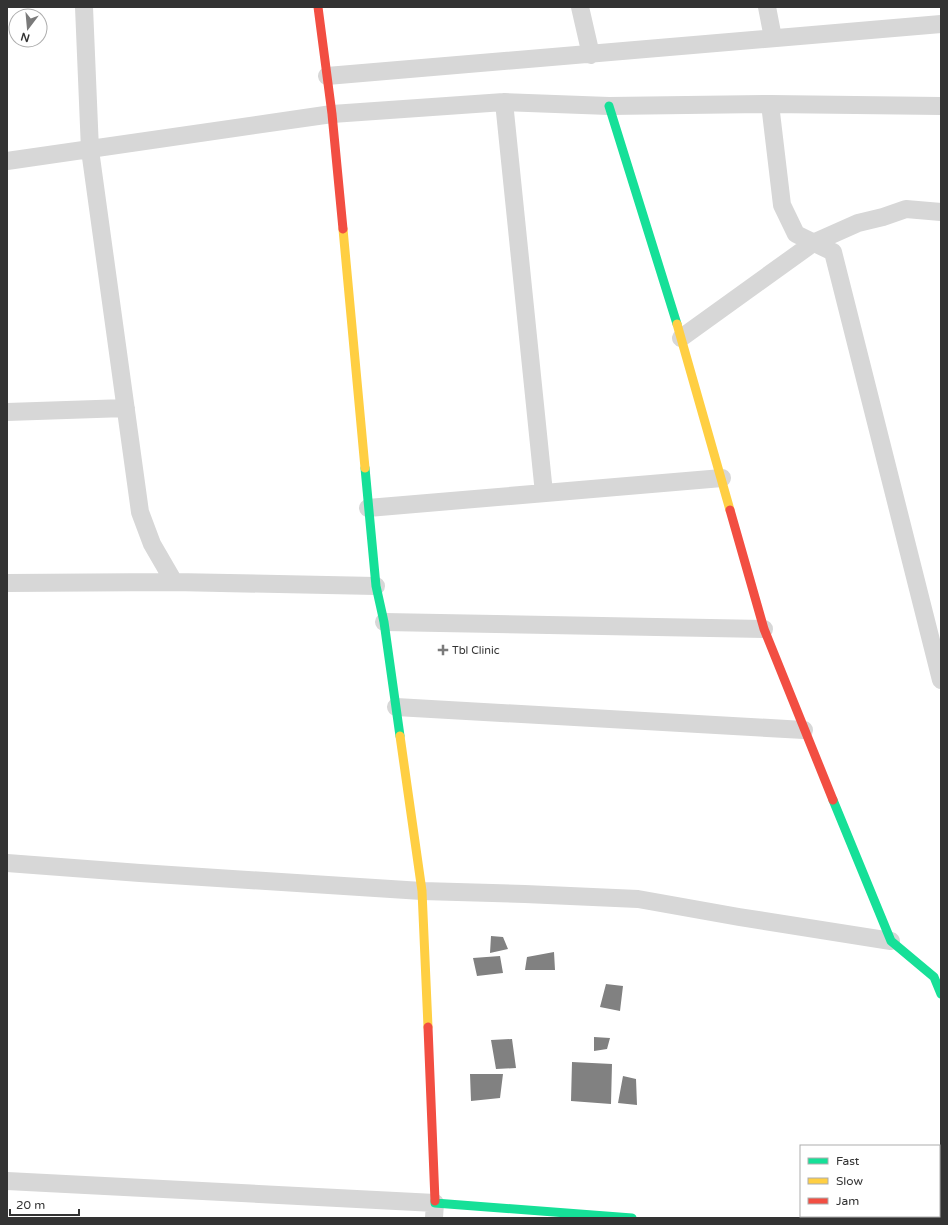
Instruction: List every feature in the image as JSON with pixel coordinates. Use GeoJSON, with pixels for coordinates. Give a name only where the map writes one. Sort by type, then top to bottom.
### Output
{"type":"FeatureCollection","features":[{"type":"Feature","properties":{"kind":"street"},"geometry":{"type":"LineString","coordinates":[[84,7],[90,150],[140,512],[152,544],[174,582]]}},
{"type":"Feature","properties":{"kind":"street"},"geometry":{"type":"LineString","coordinates":[[318,7],[332,114],[376,586],[384,622],[422,891],[434,1210]]}},
{"type":"Feature","properties":{"kind":"street"},"geometry":{"type":"LineString","coordinates":[[580,7],[591,54]]}},
{"type":"Feature","properties":{"kind":"street"},"geometry":{"type":"LineString","coordinates":[[767,7],[773,38]]}},
{"type":"Feature","properties":{"kind":"street"},"geometry":{"type":"LineString","coordinates":[[327,76],[941,24]]}},
{"type":"Feature","properties":{"kind":"street"},"geometry":{"type":"LineString","coordinates":[[7,161],[332,114],[504,102],[609,106],[770,104],[941,106]]}},
{"type":"Feature","properties":{"kind":"street"},"geometry":{"type":"LineString","coordinates":[[504,102],[544,493]]}},
{"type":"Feature","properties":{"kind":"street"},"geometry":{"type":"LineString","coordinates":[[770,104],[782,205],[796,234],[833,252],[941,680]]}},
{"type":"Feature","properties":{"kind":"street"},"geometry":{"type":"LineString","coordinates":[[609,106],[681,338],[764,629],[891,941]]}},
{"type":"Feature","properties":{"kind":"street"},"geometry":{"type":"LineString","coordinates":[[681,338],[813,243],[858,223],[883,217],[906,209],[941,212]]}},
{"type":"Feature","properties":{"kind":"street"},"geometry":{"type":"LineString","coordinates":[[7,412],[126,408]]}},
{"type":"Feature","properties":{"kind":"street"},"geometry":{"type":"LineString","coordinates":[[368,508],[722,478]]}},
{"type":"Feature","properties":{"kind":"street"},"geometry":{"type":"LineString","coordinates":[[7,583],[174,582],[376,586]]}},
{"type":"Feature","properties":{"kind":"street"},"geometry":{"type":"LineString","coordinates":[[384,622],[764,629]]}},
{"type":"Feature","properties":{"kind":"street"},"geometry":{"type":"LineString","coordinates":[[396,707],[804,730]]}},
{"type":"Feature","properties":{"kind":"street"},"geometry":{"type":"LineString","coordinates":[[7,863],[422,891],[638,899],[739,917],[891,941],[938,976],[941,994]]}},
{"type":"Feature","properties":{"kind":"street"},"geometry":{"type":"LineString","coordinates":[[7,1180],[434,1210],[632,1218]]}},
{"type":"Feature","properties":{"kind":"building"},"geometry":{"type":"Polygon","coordinates":[[[491,936],[503,937],[508,949],[490,953],[491,936]]]}},
{"type":"Feature","properties":{"kind":"building"},"geometry":{"type":"Polygon","coordinates":[[[554,952],[555,970],[525,970],[527,957],[554,952]]]}},
{"type":"Feature","properties":{"kind":"building"},"geometry":{"type":"Polygon","coordinates":[[[500,956],[503,973],[477,976],[473,958],[500,956]]]}},
{"type":"Feature","properties":{"kind":"building"},"geometry":{"type":"Polygon","coordinates":[[[606,984],[623,986],[620,1011],[600,1007],[606,984]]]}},
{"type":"Feature","properties":{"kind":"building"},"geometry":{"type":"Polygon","coordinates":[[[594,1037],[610,1038],[607,1049],[594,1051],[594,1037]]]}},
{"type":"Feature","properties":{"kind":"building"},"geometry":{"type":"Polygon","coordinates":[[[512,1039],[516,1068],[496,1069],[491,1040],[512,1039]]]}},
{"type":"Feature","properties":{"kind":"building"},"geometry":{"type":"Polygon","coordinates":[[[572,1062],[612,1064],[611,1104],[571,1101],[572,1062]]]}},
{"type":"Feature","properties":{"kind":"building"},"geometry":{"type":"Polygon","coordinates":[[[470,1074],[503,1074],[500,1098],[471,1101],[470,1074]]]}},
{"type":"Feature","properties":{"kind":"building"},"geometry":{"type":"Polygon","coordinates":[[[623,1076],[636,1079],[637,1105],[618,1103],[623,1076]]]}},
{"type":"Feature","properties":{"kind":"traffic: fast"},"geometry":{"type":"LineString","coordinates":[[609,106],[677,324]]}},
{"type":"Feature","properties":{"kind":"traffic: fast"},"geometry":{"type":"LineString","coordinates":[[365,468],[376,586],[384,622],[400,736]]}},
{"type":"Feature","properties":{"kind":"traffic: fast"},"geometry":{"type":"LineString","coordinates":[[833,800],[891,941],[934,977],[941,994]]}},
{"type":"Feature","properties":{"kind":"traffic: fast"},"geometry":{"type":"LineString","coordinates":[[435,1201],[435,1203],[632,1218]]}},
{"type":"Feature","properties":{"kind":"traffic: slow"},"geometry":{"type":"LineString","coordinates":[[343,229],[365,468]]}},
{"type":"Feature","properties":{"kind":"traffic: slow"},"geometry":{"type":"LineString","coordinates":[[677,324],[730,510]]}},
{"type":"Feature","properties":{"kind":"traffic: slow"},"geometry":{"type":"LineString","coordinates":[[400,736],[422,891],[428,1027]]}},
{"type":"Feature","properties":{"kind":"traffic: jam"},"geometry":{"type":"LineString","coordinates":[[318,7],[332,114],[343,229]]}},
{"type":"Feature","properties":{"kind":"traffic: jam"},"geometry":{"type":"LineString","coordinates":[[730,510],[764,629],[833,800]]}},
{"type":"Feature","properties":{"kind":"traffic: jam"},"geometry":{"type":"LineString","coordinates":[[428,1027],[435,1201]]}},
{"type":"Feature","properties":{"kind":"place","name":"Tbl Clinic"},"geometry":{"type":"Point","coordinates":[443,650]}}]}
